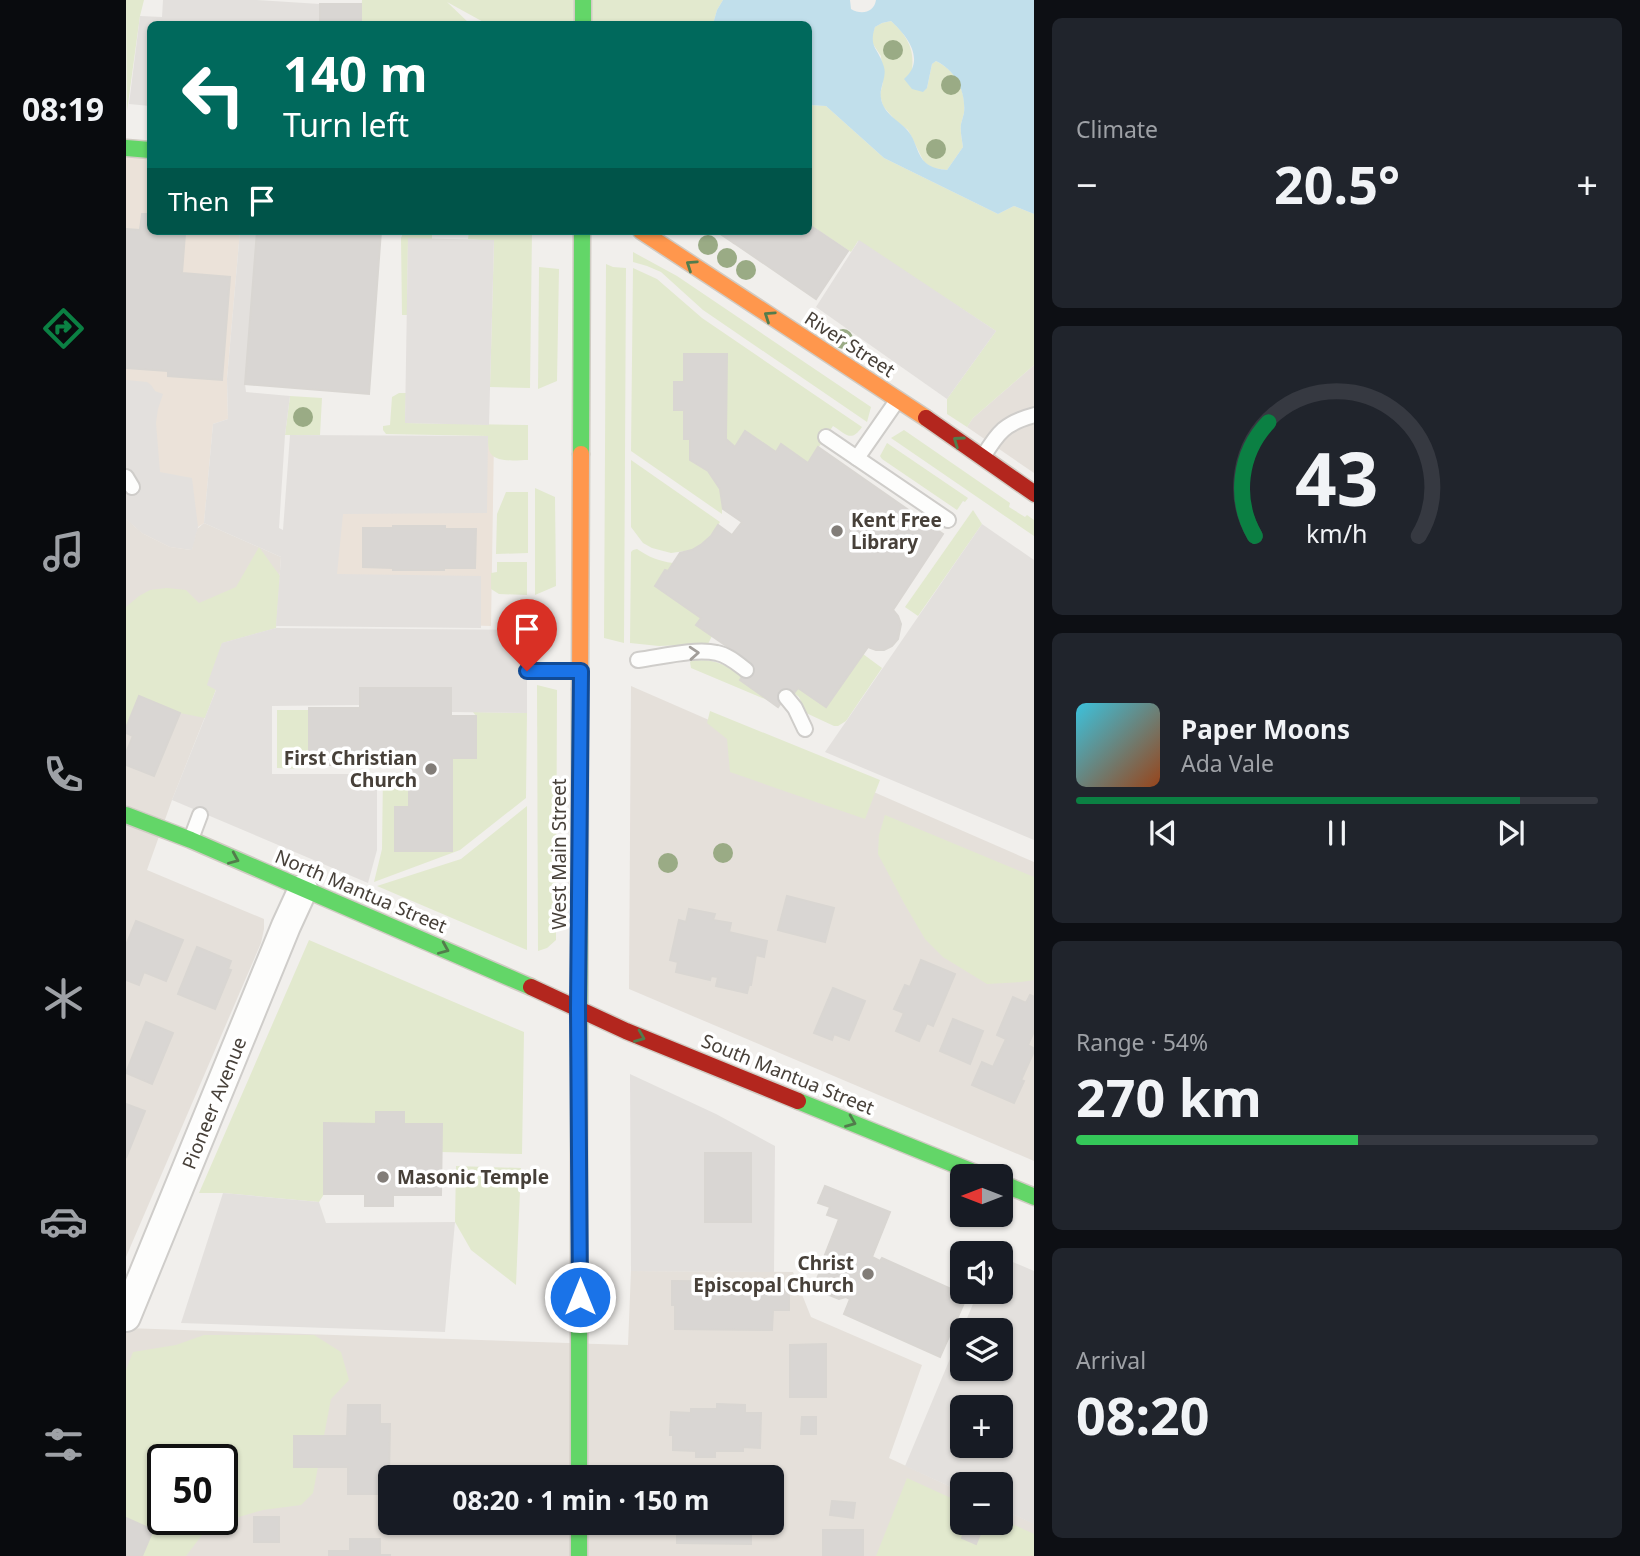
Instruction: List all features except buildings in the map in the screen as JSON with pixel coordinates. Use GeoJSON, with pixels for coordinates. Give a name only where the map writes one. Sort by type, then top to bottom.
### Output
{"type":"FeatureCollection","features":[{"type":"Feature","properties":{"kind":"main road"},"geometry":{"type":"LineString","coordinates":[[583,0],[583,21]]}},
{"type":"Feature","properties":{"kind":"main road"},"geometry":{"type":"LineString","coordinates":[[126,148],[147,150]]}},
{"type":"Feature","properties":{"kind":"main road","name":"West Main Street"},"geometry":{"type":"LineString","coordinates":[[579,1465],[578,1009],[582,235]]}},
{"type":"Feature","properties":{"kind":"main road","name":"River Street"},"geometry":{"type":"LineString","coordinates":[[647,235],[1034,494]]}},
{"type":"Feature","properties":{"kind":"main road","name":"North Mantua Street"},"geometry":{"type":"LineString","coordinates":[[126,815],[578,1009]]}},
{"type":"Feature","properties":{"kind":"main road","name":"South Mantua Street"},"geometry":{"type":"LineString","coordinates":[[578,1009],[953,1164]]}},
{"type":"Feature","properties":{"kind":"main road"},"geometry":{"type":"LineString","coordinates":[[1013,1188],[1034,1197]]}},
{"type":"Feature","properties":{"kind":"main road"},"geometry":{"type":"LineString","coordinates":[[579,1535],[579,1556]]}},
{"type":"Feature","properties":{"kind":"street","name":"Pioneer Avenue"},"geometry":{"type":"LineString","coordinates":[[126,1317],[303,889]]}},
{"type":"Feature","properties":{"kind":"lane"},"geometry":{"type":"LineString","coordinates":[[857,458],[897,400]]}},
{"type":"Feature","properties":{"kind":"lane"},"geometry":{"type":"LineString","coordinates":[[983,458],[996,436],[1034,406]]}},
{"type":"Feature","properties":{"kind":"lane"},"geometry":{"type":"LineString","coordinates":[[1016,420],[1034,415]]}},
{"type":"Feature","properties":{"kind":"lane"},"geometry":{"type":"LineString","coordinates":[[826,437],[948,520]]}},
{"type":"Feature","properties":{"kind":"lane"},"geometry":{"type":"LineString","coordinates":[[638,660],[690,653],[718,653],[746,670]]}},
{"type":"Feature","properties":{"kind":"lane"},"geometry":{"type":"LineString","coordinates":[[527,671],[581,671]]}},
{"type":"Feature","properties":{"kind":"lane"},"geometry":{"type":"LineString","coordinates":[[786,697],[795,708],[805,729]]}},
{"type":"Feature","properties":{"kind":"lane"},"geometry":{"type":"LineString","coordinates":[[191,841],[200,815]]}},
{"type":"Feature","properties":{"kind":"shaded area"},"geometry":{"type":"Polygon","coordinates":[[[163,0],[257,0],[320,4],[320,21],[147,21],[147,106],[129,104],[140,16],[162,17],[163,0]]]}},
{"type":"Feature","properties":{"kind":"shaded area"},"geometry":{"type":"Polygon","coordinates":[[[126,152],[147,154],[147,235],[240,235],[227,379],[228,419],[213,424],[204,523],[198,527],[192,550],[170,547],[142,533],[126,519],[126,152]]]}},
{"type":"Feature","properties":{"kind":"shaded area"},"geometry":{"type":"Polygon","coordinates":[[[240,235],[257,235],[245,384],[246,392],[290,396],[279,528],[283,530],[290,435],[488,436],[487,513],[343,514],[337,574],[481,576],[481,628],[276,626],[281,557],[204,523],[213,424],[228,419],[227,379],[240,235]]]}},
{"type":"Feature","properties":{"kind":"shaded area"},"geometry":{"type":"Polygon","coordinates":[[[408,238],[494,240],[489,425],[405,423],[408,238]]]}},
{"type":"Feature","properties":{"kind":"shaded area"},"geometry":{"type":"Polygon","coordinates":[[[859,240],[996,331],[947,399],[816,307],[859,240]]]}},
{"type":"Feature","properties":{"kind":"shaded area"},"geometry":{"type":"Polygon","coordinates":[[[1034,365],[1034,473],[967,427],[973,418],[1034,365]]]}},
{"type":"Feature","properties":{"kind":"shaded area"},"geometry":{"type":"Polygon","coordinates":[[[126,380],[147,382],[155,391],[163,394],[156,423],[160,472],[192,478],[198,527],[192,550],[170,547],[142,533],[126,519],[126,380]]]}},
{"type":"Feature","properties":{"kind":"shaded area"},"geometry":{"type":"Polygon","coordinates":[[[296,440],[494,440],[491,626],[285,620],[296,440]]]}},
{"type":"Feature","properties":{"kind":"shaded area"},"geometry":{"type":"Polygon","coordinates":[[[126,519],[142,533],[170,547],[191,550],[197,529],[204,523],[281,557],[276,628],[222,643],[216,689],[147,870],[264,919],[261,943],[126,1257],[126,519]]]}},
{"type":"Feature","properties":{"kind":"shaded area"},"geometry":{"type":"Polygon","coordinates":[[[982,524],[1034,560],[1034,840],[825,752],[982,524]]]}},
{"type":"Feature","properties":{"kind":"shaded area"},"geometry":{"type":"Polygon","coordinates":[[[276,628],[527,630],[527,713],[451,712],[451,688],[361,688],[360,705],[272,706],[272,774],[377,774],[377,850],[368,883],[172,800],[216,690],[207,685],[222,643],[276,628]]]}},
{"type":"Feature","properties":{"kind":"shaded area"},"geometry":{"type":"Polygon","coordinates":[[[631,686],[1034,862],[1034,1161],[629,989],[631,686]]]}},
{"type":"Feature","properties":{"kind":"shaded area"},"geometry":{"type":"Polygon","coordinates":[[[630,1074],[716,1114],[775,1146],[774,1272],[631,1271],[630,1074]]]}},
{"type":"Feature","properties":{"kind":"shaded area"},"geometry":{"type":"Polygon","coordinates":[[[223,1193],[319,1202],[326,1223],[455,1222],[445,1332],[181,1323],[223,1193]]]}},
{"type":"Feature","properties":{"kind":"shaded area"},"geometry":{"type":"Polygon","coordinates":[[[1013,1262],[1034,1271],[1034,1524],[1013,1514],[1013,1472],[950,1472],[950,1487],[905,1466],[950,1359],[950,1381],[1013,1381],[1013,1318],[967,1318],[973,1304],[1013,1304],[1013,1262]]]}},
{"type":"Feature","properties":{"kind":"shaded area"},"geometry":{"type":"Polygon","coordinates":[[[631,1271],[793,1272],[811,1317],[922,1365],[889,1458],[950,1486],[950,1535],[1013,1535],[1013,1514],[1034,1524],[1034,1556],[126,1556],[126,1328],[628,1345],[631,1271]]]}},
{"type":"Feature","properties":{"kind":"green space"},"geometry":{"type":"Polygon","coordinates":[[[126,0],[144,0],[127,111],[126,0]]]}},
{"type":"Feature","properties":{"kind":"green space"},"geometry":{"type":"Polygon","coordinates":[[[362,0],[723,0],[714,21],[482,21],[447,2],[467,21],[361,21],[362,0]]]}},
{"type":"Feature","properties":{"kind":"green space"},"geometry":{"type":"Polygon","coordinates":[[[891,21],[908,42],[912,69],[927,88],[932,64],[936,61],[949,70],[961,89],[964,105],[961,127],[963,147],[947,170],[933,168],[924,162],[908,130],[883,106],[880,95],[883,82],[881,56],[871,38],[875,27],[891,21]]]}},
{"type":"Feature","properties":{"kind":"green space"},"geometry":{"type":"Polygon","coordinates":[[[812,105],[826,106],[884,158],[998,214],[1014,206],[1034,214],[1034,365],[973,418],[967,427],[947,414],[947,399],[996,331],[858,241],[851,252],[812,226],[812,105]]]}},
{"type":"Feature","properties":{"kind":"green space"},"geometry":{"type":"Polygon","coordinates":[[[402,235],[432,235],[432,239],[408,239],[407,315],[402,315],[402,235]]]}},
{"type":"Feature","properties":{"kind":"green space"},"geometry":{"type":"Polygon","coordinates":[[[468,235],[532,235],[530,388],[490,387],[494,241],[468,239],[468,235]]]}},
{"type":"Feature","properties":{"kind":"green space"},"geometry":{"type":"Polygon","coordinates":[[[633,252],[677,276],[871,407],[867,422],[703,310],[661,272],[633,262],[633,252]]]}},
{"type":"Feature","properties":{"kind":"green space"},"geometry":{"type":"Polygon","coordinates":[[[606,264],[626,268],[624,643],[604,638],[606,264]]]}},
{"type":"Feature","properties":{"kind":"green space"},"geometry":{"type":"Polygon","coordinates":[[[539,267],[559,269],[557,381],[538,389],[539,267]]]}},
{"type":"Feature","properties":{"kind":"green space"},"geometry":{"type":"Polygon","coordinates":[[[633,268],[657,279],[702,318],[862,427],[855,435],[848,436],[833,426],[808,463],[782,445],[776,452],[735,447],[726,439],[727,354],[684,354],[684,382],[674,383],[674,410],[684,410],[684,439],[690,439],[720,489],[722,514],[631,451],[633,268]]]}},
{"type":"Feature","properties":{"kind":"green space"},"geometry":{"type":"Polygon","coordinates":[[[406,393],[405,423],[528,425],[528,460],[494,457],[489,450],[488,436],[386,434],[383,426],[390,425],[392,397],[406,393]]]}},
{"type":"Feature","properties":{"kind":"green space"},"geometry":{"type":"Polygon","coordinates":[[[290,396],[322,398],[320,435],[285,435],[290,396]]]}},
{"type":"Feature","properties":{"kind":"green space"},"geometry":{"type":"Polygon","coordinates":[[[904,430],[1010,503],[1009,507],[1034,520],[1034,536],[891,438],[904,430]]]}},
{"type":"Feature","properties":{"kind":"green space"},"geometry":{"type":"Polygon","coordinates":[[[887,443],[968,498],[957,510],[882,459],[880,456],[887,443]]]}},
{"type":"Feature","properties":{"kind":"green space"},"geometry":{"type":"Polygon","coordinates":[[[631,460],[720,522],[711,536],[692,550],[671,553],[643,543],[631,527],[631,460]]]}},
{"type":"Feature","properties":{"kind":"green space"},"geometry":{"type":"Polygon","coordinates":[[[535,488],[555,497],[556,586],[535,595],[535,488]]]}},
{"type":"Feature","properties":{"kind":"green space"},"geometry":{"type":"Polygon","coordinates":[[[506,492],[528,492],[528,553],[496,554],[497,514],[506,492]]]}},
{"type":"Feature","properties":{"kind":"green space"},"geometry":{"type":"Polygon","coordinates":[[[973,510],[982,524],[918,616],[905,607],[973,510]]]}},
{"type":"Feature","properties":{"kind":"green space"},"geometry":{"type":"Polygon","coordinates":[[[259,547],[280,576],[276,628],[222,643],[207,685],[216,689],[205,718],[180,713],[139,696],[126,728],[126,607],[150,590],[186,590],[199,603],[236,587],[259,547]]]}},
{"type":"Feature","properties":{"kind":"green space"},"geometry":{"type":"Polygon","coordinates":[[[637,549],[654,558],[673,563],[655,586],[701,618],[712,636],[708,644],[659,646],[630,643],[631,552],[637,549]]]}},
{"type":"Feature","properties":{"kind":"green space"},"geometry":{"type":"Polygon","coordinates":[[[497,562],[527,562],[527,595],[499,594],[491,589],[491,573],[497,572],[497,562]]]}},
{"type":"Feature","properties":{"kind":"green space"},"geometry":{"type":"Polygon","coordinates":[[[863,654],[882,668],[846,721],[834,726],[806,713],[799,697],[794,693],[798,688],[863,654]]]}},
{"type":"Feature","properties":{"kind":"green space"},"geometry":{"type":"Polygon","coordinates":[[[693,660],[724,665],[742,676],[740,680],[772,702],[691,668],[690,662],[693,660]]]}},
{"type":"Feature","properties":{"kind":"green space"},"geometry":{"type":"Polygon","coordinates":[[[537,685],[557,690],[556,940],[547,948],[538,951],[537,685]]]}},
{"type":"Feature","properties":{"kind":"green space"},"geometry":{"type":"Polygon","coordinates":[[[277,710],[309,710],[309,765],[305,766],[305,769],[277,768],[277,710]]]}},
{"type":"Feature","properties":{"kind":"green space"},"geometry":{"type":"Polygon","coordinates":[[[710,711],[880,780],[865,819],[730,772],[727,739],[707,723],[710,711]]]}},
{"type":"Feature","properties":{"kind":"green space"},"geometry":{"type":"Polygon","coordinates":[[[473,712],[527,713],[526,798],[460,850],[374,882],[382,849],[383,774],[409,773],[409,807],[395,808],[396,851],[452,851],[452,758],[476,758],[476,716],[473,712]]]}},
{"type":"Feature","properties":{"kind":"green space"},"geometry":{"type":"Polygon","coordinates":[[[527,806],[527,950],[377,886],[461,859],[527,806]]]}},
{"type":"Feature","properties":{"kind":"green space"},"geometry":{"type":"Polygon","coordinates":[[[885,815],[1034,877],[1034,980],[987,984],[943,957],[925,939],[878,854],[879,835],[885,815]]]}},
{"type":"Feature","properties":{"kind":"green space"},"geometry":{"type":"Polygon","coordinates":[[[309,940],[524,1032],[522,1154],[441,1152],[442,1124],[404,1124],[403,1112],[376,1112],[376,1124],[325,1124],[324,1194],[319,1202],[199,1193],[309,940]]]}},
{"type":"Feature","properties":{"kind":"green space"},"geometry":{"type":"Polygon","coordinates":[[[456,1166],[521,1168],[516,1285],[471,1250],[455,1222],[456,1166]]]}},
{"type":"Feature","properties":{"kind":"green space"},"geometry":{"type":"Polygon","coordinates":[[[204,1335],[314,1335],[341,1352],[349,1380],[331,1399],[313,1493],[301,1505],[263,1510],[238,1517],[238,1444],[147,1444],[147,1535],[202,1535],[186,1556],[126,1556],[126,1370],[133,1352],[176,1345],[204,1335]]]}},
{"type":"Feature","properties":{"kind":"green space"},"geometry":{"type":"Polygon","coordinates":[[[907,1478],[950,1498],[950,1535],[1013,1535],[1013,1524],[1034,1534],[1034,1556],[876,1556],[907,1478]]]}},
{"type":"Feature","properties":{"kind":"water"},"geometry":{"type":"Polygon","coordinates":[[[723,0],[850,0],[851,9],[863,12],[873,8],[876,0],[1034,0],[1034,214],[1014,206],[998,214],[884,158],[826,106],[812,105],[812,21],[714,21],[723,0]],[[891,21],[875,27],[873,44],[885,71],[882,104],[911,135],[923,160],[928,165],[947,170],[963,147],[961,127],[964,105],[961,90],[949,70],[936,61],[932,64],[927,88],[923,92],[912,89],[904,79],[914,62],[912,49],[905,36],[891,21]]]}},
{"type":"Feature","properties":{"kind":"traffic: fast"},"geometry":{"type":"LineString","coordinates":[[583,0],[583,21]]}},
{"type":"Feature","properties":{"kind":"traffic: fast"},"geometry":{"type":"LineString","coordinates":[[126,148],[147,150]]}},
{"type":"Feature","properties":{"kind":"traffic: fast"},"geometry":{"type":"LineString","coordinates":[[581,454],[582,235]]}},
{"type":"Feature","properties":{"kind":"traffic: fast"},"geometry":{"type":"LineString","coordinates":[[579,1465],[580,689]]}},
{"type":"Feature","properties":{"kind":"traffic: fast"},"geometry":{"type":"LineString","coordinates":[[126,815],[191,840],[531,987]]}},
{"type":"Feature","properties":{"kind":"traffic: fast"},"geometry":{"type":"LineString","coordinates":[[798,1101],[953,1164]]}},
{"type":"Feature","properties":{"kind":"traffic: fast"},"geometry":{"type":"LineString","coordinates":[[1013,1188],[1034,1197]]}},
{"type":"Feature","properties":{"kind":"traffic: fast"},"geometry":{"type":"LineString","coordinates":[[579,1535],[579,1556]]}},
{"type":"Feature","properties":{"kind":"traffic: slow"},"geometry":{"type":"LineString","coordinates":[[647,235],[926,418]]}},
{"type":"Feature","properties":{"kind":"traffic: slow"},"geometry":{"type":"LineString","coordinates":[[580,689],[581,454]]}},
{"type":"Feature","properties":{"kind":"traffic: jam"},"geometry":{"type":"LineString","coordinates":[[926,418],[1034,493]]}},
{"type":"Feature","properties":{"kind":"traffic: jam"},"geometry":{"type":"LineString","coordinates":[[531,987],[626,1031],[798,1101]]}},
{"type":"Feature","properties":{"kind":"place","name":"Kent Free Library"},"geometry":{"type":"Point","coordinates":[837,531]}},
{"type":"Feature","properties":{"kind":"place","name":"First Christian Church"},"geometry":{"type":"Point","coordinates":[431,769]}},
{"type":"Feature","properties":{"kind":"place","name":"Masonic Temple"},"geometry":{"type":"Point","coordinates":[383,1177]}},
{"type":"Feature","properties":{"kind":"place","name":"Christ Episcopal Church"},"geometry":{"type":"Point","coordinates":[868,1274]}},
{"type":"Feature","properties":{"kind":"route"},"geometry":{"type":"LineString","coordinates":[[527,671],[581,671],[578,1009],[580,1297]]}}]}
